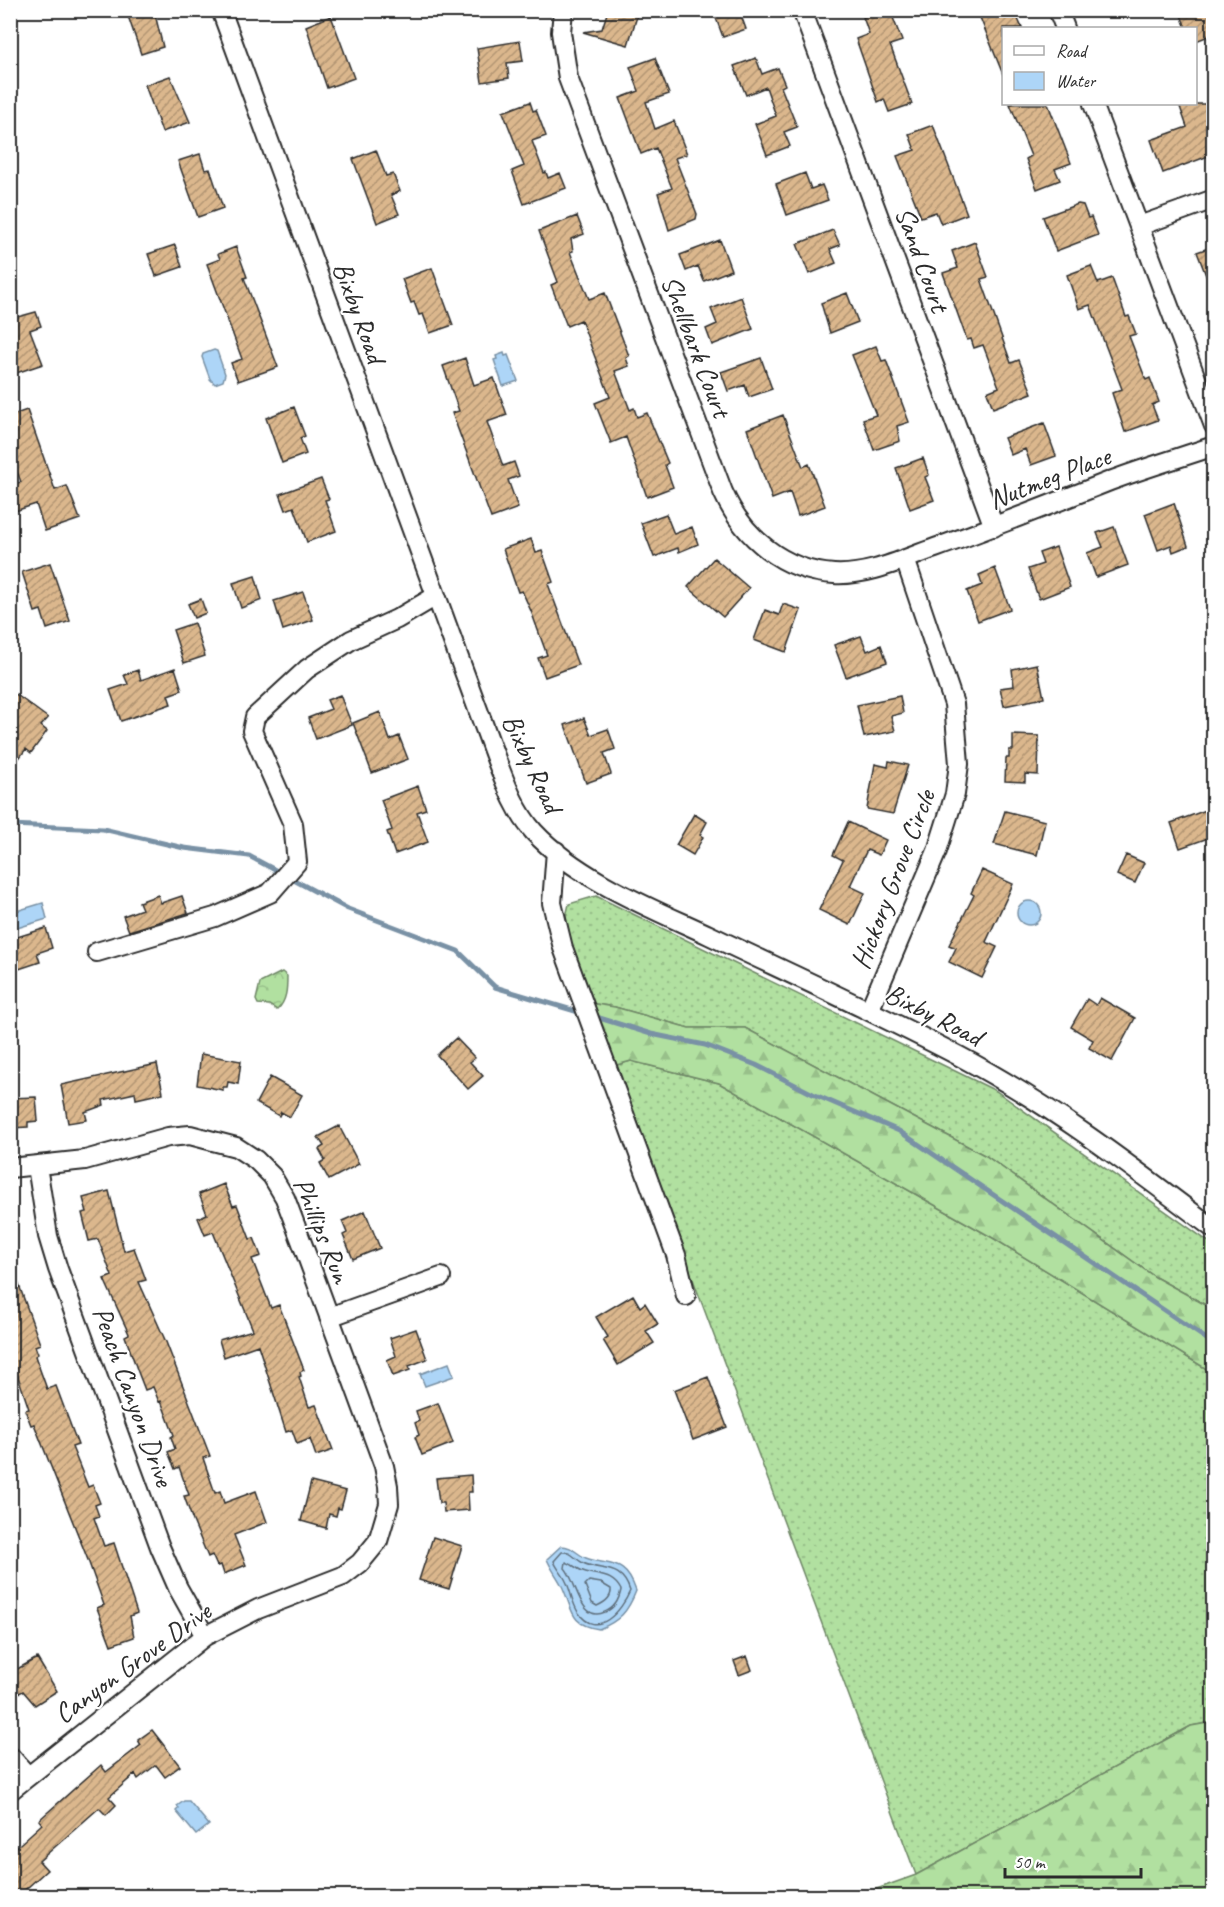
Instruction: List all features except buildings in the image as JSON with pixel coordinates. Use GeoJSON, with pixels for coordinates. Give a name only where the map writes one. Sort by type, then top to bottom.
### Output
{"type":"FeatureCollection","features":[{"type":"Feature","properties":{"kind":"street","name":"Bixby Road"},"geometry":{"type":"LineString","coordinates":[[220,10],[495,756],[516,806],[532,830],[556,851],[621,892],[869,1011],[990,1073],[1075,1124],[1214,1228]]}},
{"type":"Feature","properties":{"kind":"street","name":"Shellbark Court"},"geometry":{"type":"LineString","coordinates":[[563,10],[561,32],[568,78],[723,492],[736,517],[747,531],[778,558],[820,572],[836,574],[871,570],[905,559]]}},
{"type":"Feature","properties":{"kind":"street","name":"Sand Court"},"geometry":{"type":"LineString","coordinates":[[802,10],[994,527]]}},
{"type":"Feature","properties":{"kind":"street"},"geometry":{"type":"LineString","coordinates":[[1058,10],[1065,27]]}},
{"type":"Feature","properties":{"kind":"street"},"geometry":{"type":"LineString","coordinates":[[1093,105],[1214,426]]}},
{"type":"Feature","properties":{"kind":"street"},"geometry":{"type":"LineString","coordinates":[[1139,226],[1214,199]]}},
{"type":"Feature","properties":{"kind":"street","name":"Nutmeg Place"},"geometry":{"type":"LineString","coordinates":[[905,559],[1116,479],[1214,446]]}},
{"type":"Feature","properties":{"kind":"street","name":"Hickory Grove Circle"},"geometry":{"type":"LineString","coordinates":[[869,1011],[937,851],[955,794],[959,764],[954,704],[905,559]]}},
{"type":"Feature","properties":{"kind":"street"},"geometry":{"type":"LineString","coordinates":[[98,952],[214,917],[270,893],[278,885],[297,862],[293,824],[252,731],[255,717],[307,669],[351,640],[397,619],[436,596]]}},
{"type":"Feature","properties":{"kind":"street"},"geometry":{"type":"LineString","coordinates":[[556,851],[552,903],[563,948],[676,1255],[686,1296]]}},
{"type":"Feature","properties":{"kind":"street","name":"Phillips Run"},"geometry":{"type":"LineString","coordinates":[[10,1168],[85,1160],[168,1137],[190,1135],[236,1147],[264,1167],[282,1193],[384,1466],[389,1504],[386,1523],[378,1541],[360,1563]]}},
{"type":"Feature","properties":{"kind":"street","name":"Peach Canyon Drive"},"geometry":{"type":"LineString","coordinates":[[37,1166],[48,1236],[62,1278],[160,1547],[178,1588],[206,1636]]}},
{"type":"Feature","properties":{"kind":"street"},"geometry":{"type":"LineString","coordinates":[[329,1317],[441,1277]]}},
{"type":"Feature","properties":{"kind":"street","name":"Canyon Grove Drive"},"geometry":{"type":"LineString","coordinates":[[10,1791],[27,1775],[206,1636],[258,1609],[343,1576],[360,1563]]}},
{"type":"Feature","properties":{"kind":"street"},"geometry":{"type":"LineString","coordinates":[[10,1756],[27,1775]]}},
{"type":"Feature","properties":{"kind":"green space"},"geometry":{"type":"Polygon","coordinates":[[[596,896],[996,1091],[1213,1245],[1213,1309],[1155,1277],[986,1156],[745,1028],[689,1028],[615,1007],[589,1003],[562,933],[569,904],[596,896]]]}},
{"type":"Feature","properties":{"kind":"green space"},"geometry":{"type":"Polygon","coordinates":[[[282,972],[287,976],[287,985],[285,998],[277,1010],[269,1005],[258,1004],[256,1000],[260,983],[282,972]]]}},
{"type":"Feature","properties":{"kind":"green space"},"geometry":{"type":"Polygon","coordinates":[[[589,1003],[615,1007],[689,1028],[745,1028],[986,1156],[1155,1277],[1213,1309],[1213,1373],[993,1238],[719,1083],[631,1061],[613,1066],[589,1003]]]}},
{"type":"Feature","properties":{"kind":"green space"},"geometry":{"type":"Polygon","coordinates":[[[631,1061],[719,1083],[993,1238],[1213,1373],[1213,1722],[1191,1726],[916,1875],[613,1066],[631,1061]]]}},
{"type":"Feature","properties":{"kind":"green space"},"geometry":{"type":"Polygon","coordinates":[[[1213,1722],[1213,1896],[857,1896],[916,1875],[1191,1726],[1213,1722]]]}},
{"type":"Feature","properties":{"kind":"water"},"geometry":{"type":"Polygon","coordinates":[[[217,351],[225,374],[223,381],[215,384],[210,379],[202,357],[203,354],[217,351]]]}},
{"type":"Feature","properties":{"kind":"water"},"geometry":{"type":"Polygon","coordinates":[[[504,353],[505,356],[508,355],[518,381],[503,386],[494,360],[497,359],[496,356],[504,353]]]}},
{"type":"Feature","properties":{"kind":"water"},"geometry":{"type":"Polygon","coordinates":[[[1029,901],[1037,905],[1041,913],[1037,921],[1029,925],[1021,921],[1017,913],[1021,905],[1029,901]]]}},
{"type":"Feature","properties":{"kind":"water"},"geometry":{"type":"Polygon","coordinates":[[[43,903],[47,919],[17,928],[13,912],[43,903]]]}},
{"type":"Feature","properties":{"kind":"water"},"geometry":{"type":"Polygon","coordinates":[[[449,1363],[454,1376],[425,1386],[420,1374],[449,1363]]]}},
{"type":"Feature","properties":{"kind":"water"},"geometry":{"type":"Polygon","coordinates":[[[561,1546],[572,1549],[586,1558],[622,1568],[627,1573],[636,1591],[630,1604],[618,1619],[599,1629],[582,1624],[573,1614],[561,1584],[547,1559],[561,1546]]]}},
{"type":"Feature","properties":{"kind":"water"},"geometry":{"type":"Polygon","coordinates":[[[184,1801],[189,1801],[209,1825],[196,1835],[176,1811],[179,1808],[177,1806],[184,1801]]]}},
{"type":"Feature","properties":{"kind":"waterway"},"geometry":{"type":"LineString","coordinates":[[10,825],[103,829],[184,848],[249,856],[348,909],[458,951],[495,987],[582,1013]]}},
{"type":"Feature","properties":{"kind":"waterway"},"geometry":{"type":"LineString","coordinates":[[593,1016],[651,1034],[705,1045],[756,1065],[813,1094],[899,1131],[1214,1344]]}}]}
